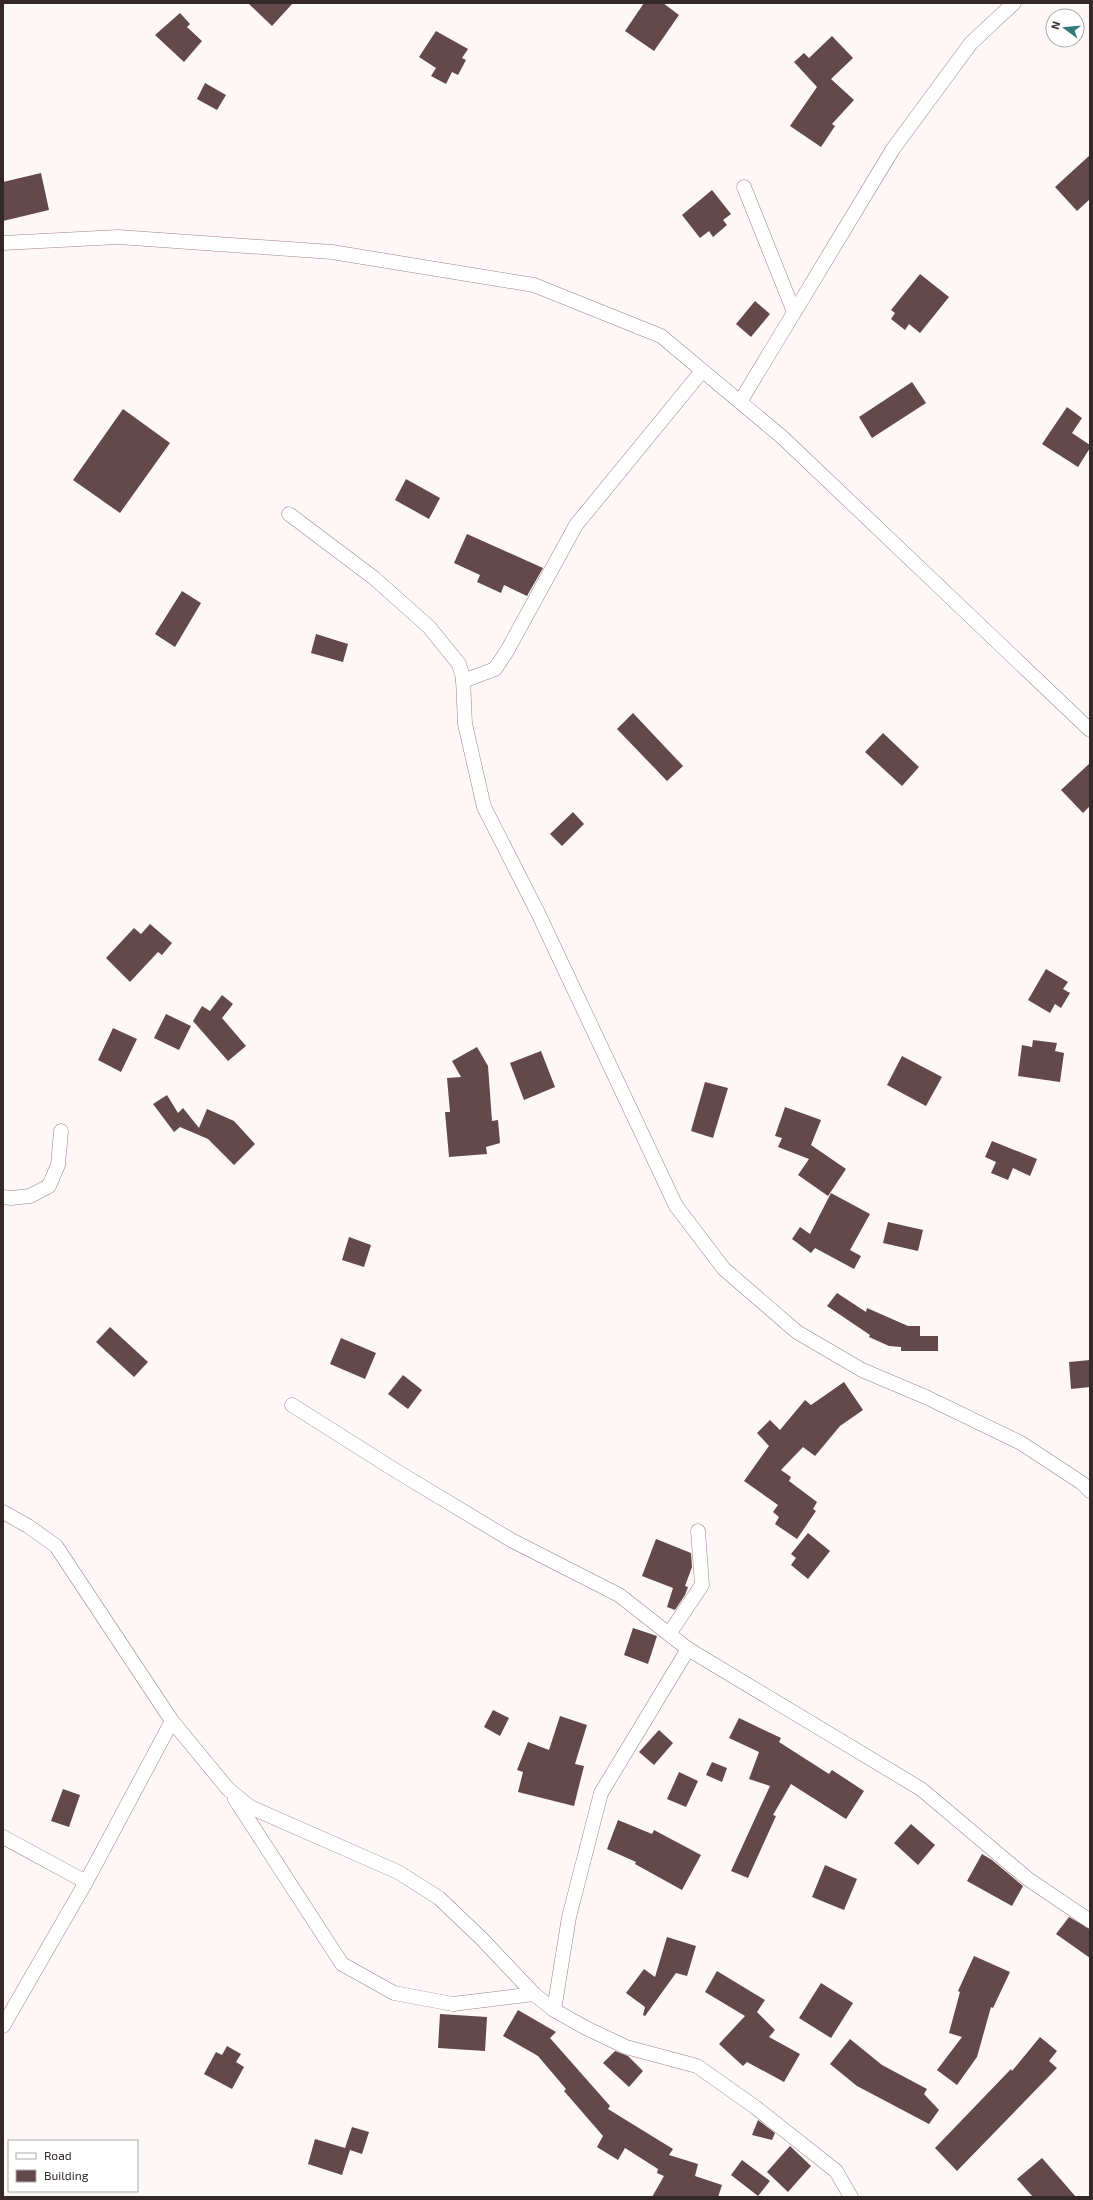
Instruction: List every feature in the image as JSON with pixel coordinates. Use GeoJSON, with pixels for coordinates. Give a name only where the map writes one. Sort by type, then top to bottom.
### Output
{"type":"FeatureCollection","features":[{"type":"Feature","properties":{"kind":"street"},"geometry":{"type":"LineString","coordinates":[[740,402],[893,149],[971,44],[1014,3]]}},
{"type":"Feature","properties":{"kind":"street"},"geometry":{"type":"LineString","coordinates":[[744,187],[794,312]]}},
{"type":"Feature","properties":{"kind":"street"},"geometry":{"type":"LineString","coordinates":[[3,243],[118,237],[332,252],[534,285],[661,336],[782,437],[1090,730]]}},
{"type":"Feature","properties":{"kind":"street"},"geometry":{"type":"LineString","coordinates":[[463,681],[495,669],[507,651],[576,525],[702,371]]}},
{"type":"Feature","properties":{"kind":"street"},"geometry":{"type":"LineString","coordinates":[[289,514],[374,578],[429,627],[459,664],[463,681],[465,724],[484,806],[538,913],[676,1206],[724,1270],[797,1332],[862,1370],[928,1398],[1021,1443],[1090,1491]]}},
{"type":"Feature","properties":{"kind":"street"},"geometry":{"type":"LineString","coordinates":[[3,1197],[11,1198],[30,1196],[49,1186],[58,1165],[61,1131]]}},
{"type":"Feature","properties":{"kind":"street"},"geometry":{"type":"LineString","coordinates":[[292,1405],[398,1472],[512,1540],[620,1595],[688,1650],[921,1789],[1028,1879],[1090,1921]]}},
{"type":"Feature","properties":{"kind":"street"},"geometry":{"type":"LineString","coordinates":[[3,1512],[28,1526],[56,1546],[172,1721],[228,1789],[342,1964],[394,1993],[453,2004],[534,1994]]}},
{"type":"Feature","properties":{"kind":"street"},"geometry":{"type":"LineString","coordinates":[[669,1634],[702,1585],[698,1531]]}},
{"type":"Feature","properties":{"kind":"street"},"geometry":{"type":"LineString","coordinates":[[554,2010],[569,1917],[601,1794],[688,1650]]}},
{"type":"Feature","properties":{"kind":"street"},"geometry":{"type":"LineString","coordinates":[[3,2026],[86,1882],[172,1721]]}},
{"type":"Feature","properties":{"kind":"street"},"geometry":{"type":"LineString","coordinates":[[228,1789],[250,1807],[398,1872],[439,1898],[482,1939],[534,1994],[554,2010],[586,2028],[626,2047],[697,2066],[755,2107],[836,2171],[852,2197]]}},
{"type":"Feature","properties":{"kind":"street"},"geometry":{"type":"LineString","coordinates":[[3,1837],[86,1882]]}},
{"type":"Feature","properties":{"kind":"building"},"geometry":{"type":"Polygon","coordinates":[[[248,3],[293,3],[272,26],[248,3]]]}},
{"type":"Feature","properties":{"kind":"building"},"geometry":{"type":"Polygon","coordinates":[[[644,3],[663,3],[679,15],[654,51],[625,31],[644,3]]]}},
{"type":"Feature","properties":{"kind":"building"},"geometry":{"type":"Polygon","coordinates":[[[180,13],[190,24],[187,27],[202,41],[184,62],[155,35],[180,13]]]}},
{"type":"Feature","properties":{"kind":"building"},"geometry":{"type":"Polygon","coordinates":[[[436,31],[468,49],[462,58],[466,60],[458,75],[452,72],[446,84],[431,76],[436,68],[419,57],[436,31]]]}},
{"type":"Feature","properties":{"kind":"building"},"geometry":{"type":"Polygon","coordinates":[[[832,36],[853,58],[831,79],[854,100],[832,124],[835,126],[821,147],[790,126],[817,87],[794,62],[804,53],[809,58],[832,36]]]}},
{"type":"Feature","properties":{"kind":"building"},"geometry":{"type":"Polygon","coordinates":[[[205,83],[226,95],[217,110],[197,99],[205,83]]]}},
{"type":"Feature","properties":{"kind":"building"},"geometry":{"type":"Polygon","coordinates":[[[1090,155],[1090,199],[1077,211],[1055,187],[1090,155]]]}},
{"type":"Feature","properties":{"kind":"building"},"geometry":{"type":"Polygon","coordinates":[[[41,173],[49,210],[3,221],[3,182],[41,173]]]}},
{"type":"Feature","properties":{"kind":"building"},"geometry":{"type":"Polygon","coordinates":[[[712,190],[731,214],[723,220],[727,225],[713,237],[709,231],[700,238],[682,215],[712,190]]]}},
{"type":"Feature","properties":{"kind":"building"},"geometry":{"type":"Polygon","coordinates":[[[920,274],[949,297],[920,333],[909,324],[905,330],[891,319],[895,313],[891,310],[920,274]]]}},
{"type":"Feature","properties":{"kind":"building"},"geometry":{"type":"Polygon","coordinates":[[[755,301],[770,314],[751,337],[736,324],[755,301]]]}},
{"type":"Feature","properties":{"kind":"building"},"geometry":{"type":"Polygon","coordinates":[[[912,382],[926,403],[872,438],[859,417],[912,382]]]}},
{"type":"Feature","properties":{"kind":"building"},"geometry":{"type":"Polygon","coordinates":[[[1067,407],[1082,418],[1072,433],[1090,445],[1090,448],[1078,467],[1042,444],[1067,407]]]}},
{"type":"Feature","properties":{"kind":"building"},"geometry":{"type":"Polygon","coordinates":[[[123,409],[170,443],[120,513],[73,480],[123,409]]]}},
{"type":"Feature","properties":{"kind":"building"},"geometry":{"type":"Polygon","coordinates":[[[406,479],[440,498],[429,519],[395,500],[406,479]]]}},
{"type":"Feature","properties":{"kind":"building"},"geometry":{"type":"Polygon","coordinates":[[[467,534],[543,568],[527,596],[504,585],[501,593],[477,582],[480,575],[454,563],[467,534]]]}},
{"type":"Feature","properties":{"kind":"building"},"geometry":{"type":"Polygon","coordinates":[[[182,591],[201,603],[175,647],[155,634],[182,591]]]}},
{"type":"Feature","properties":{"kind":"building"},"geometry":{"type":"Polygon","coordinates":[[[316,634],[348,644],[343,662],[311,653],[316,634]]]}},
{"type":"Feature","properties":{"kind":"building"},"geometry":{"type":"Polygon","coordinates":[[[633,713],[683,766],[667,781],[617,729],[633,713]]]}},
{"type":"Feature","properties":{"kind":"building"},"geometry":{"type":"Polygon","coordinates":[[[883,733],[919,767],[902,786],[865,752],[883,733]]]}},
{"type":"Feature","properties":{"kind":"building"},"geometry":{"type":"Polygon","coordinates":[[[1090,763],[1090,806],[1083,813],[1061,790],[1090,763]]]}},
{"type":"Feature","properties":{"kind":"building"},"geometry":{"type":"Polygon","coordinates":[[[573,812],[584,824],[562,846],[550,834],[573,812]]]}},
{"type":"Feature","properties":{"kind":"building"},"geometry":{"type":"Polygon","coordinates":[[[150,924],[172,943],[162,955],[158,952],[130,982],[106,958],[134,928],[141,934],[150,924]]]}},
{"type":"Feature","properties":{"kind":"building"},"geometry":{"type":"Polygon","coordinates":[[[1046,969],[1068,982],[1063,989],[1070,993],[1061,1008],[1055,1004],[1050,1013],[1028,1000],[1046,969]]]}},
{"type":"Feature","properties":{"kind":"building"},"geometry":{"type":"Polygon","coordinates":[[[222,995],[233,1004],[222,1018],[246,1046],[228,1061],[193,1021],[202,1006],[210,1011],[222,995]]]}},
{"type":"Feature","properties":{"kind":"building"},"geometry":{"type":"Polygon","coordinates":[[[166,1014],[191,1026],[179,1050],[154,1038],[166,1014]]]}},
{"type":"Feature","properties":{"kind":"building"},"geometry":{"type":"Polygon","coordinates":[[[113,1028],[137,1039],[121,1072],[98,1060],[113,1028]]]}},
{"type":"Feature","properties":{"kind":"building"},"geometry":{"type":"Polygon","coordinates":[[[1033,1040],[1057,1043],[1055,1051],[1064,1053],[1060,1082],[1018,1076],[1022,1045],[1032,1047],[1033,1040]]]}},
{"type":"Feature","properties":{"kind":"building"},"geometry":{"type":"Polygon","coordinates":[[[477,1047],[488,1066],[492,1121],[498,1120],[500,1143],[486,1147],[487,1154],[449,1157],[445,1112],[450,1112],[447,1078],[461,1077],[452,1061],[477,1047]]]}},
{"type":"Feature","properties":{"kind":"building"},"geometry":{"type":"Polygon","coordinates":[[[541,1051],[555,1087],[524,1100],[510,1063],[541,1051]]]}},
{"type":"Feature","properties":{"kind":"building"},"geometry":{"type":"Polygon","coordinates":[[[902,1056],[942,1077],[926,1106],[887,1085],[902,1056]]]}},
{"type":"Feature","properties":{"kind":"building"},"geometry":{"type":"Polygon","coordinates":[[[705,1082],[728,1088],[713,1138],[691,1131],[705,1082]]]}},
{"type":"Feature","properties":{"kind":"building"},"geometry":{"type":"Polygon","coordinates":[[[167,1095],[178,1113],[183,1108],[199,1128],[207,1109],[234,1121],[255,1144],[234,1165],[208,1139],[180,1127],[174,1132],[153,1104],[167,1095]]]}},
{"type":"Feature","properties":{"kind":"building"},"geometry":{"type":"Polygon","coordinates":[[[785,1107],[821,1120],[811,1145],[846,1169],[828,1196],[798,1175],[809,1159],[778,1147],[782,1138],[775,1136],[785,1107]]]}},
{"type":"Feature","properties":{"kind":"building"},"geometry":{"type":"Polygon","coordinates":[[[992,1141],[1037,1159],[1030,1176],[1013,1168],[1008,1180],[991,1173],[996,1162],[985,1157],[992,1141]]]}},
{"type":"Feature","properties":{"kind":"building"},"geometry":{"type":"Polygon","coordinates":[[[831,1193],[870,1214],[850,1250],[861,1256],[854,1269],[815,1248],[811,1253],[792,1239],[800,1227],[810,1234],[831,1193]]]}},
{"type":"Feature","properties":{"kind":"building"},"geometry":{"type":"Polygon","coordinates":[[[888,1222],[923,1230],[918,1251],[883,1243],[888,1222]]]}},
{"type":"Feature","properties":{"kind":"building"},"geometry":{"type":"Polygon","coordinates":[[[349,1237],[371,1245],[364,1267],[342,1260],[349,1237]]]}},
{"type":"Feature","properties":{"kind":"building"},"geometry":{"type":"Polygon","coordinates":[[[837,1293],[866,1312],[867,1308],[908,1326],[920,1326],[920,1336],[938,1336],[938,1351],[901,1351],[901,1347],[889,1346],[869,1337],[870,1335],[827,1306],[837,1293]]]}},
{"type":"Feature","properties":{"kind":"building"},"geometry":{"type":"Polygon","coordinates":[[[110,1327],[148,1362],[134,1377],[96,1342],[110,1327]]]}},
{"type":"Feature","properties":{"kind":"building"},"geometry":{"type":"Polygon","coordinates":[[[341,1338],[376,1353],[365,1379],[330,1364],[341,1338]]]}},
{"type":"Feature","properties":{"kind":"building"},"geometry":{"type":"Polygon","coordinates":[[[1090,1360],[1090,1387],[1071,1389],[1069,1362],[1090,1360]]]}},
{"type":"Feature","properties":{"kind":"building"},"geometry":{"type":"Polygon","coordinates":[[[403,1375],[422,1390],[408,1409],[388,1394],[403,1375]]]}},
{"type":"Feature","properties":{"kind":"building"},"geometry":{"type":"Polygon","coordinates":[[[844,1382],[863,1410],[840,1426],[815,1456],[803,1447],[781,1470],[791,1477],[789,1481],[817,1502],[813,1509],[816,1511],[797,1539],[775,1524],[779,1517],[773,1512],[778,1505],[744,1481],[769,1446],[757,1433],[770,1420],[780,1430],[805,1400],[811,1405],[844,1382]]]}},
{"type":"Feature","properties":{"kind":"building"},"geometry":{"type":"Polygon","coordinates":[[[808,1533],[830,1551],[808,1579],[791,1565],[796,1558],[791,1554],[808,1533]]]}},
{"type":"Feature","properties":{"kind":"building"},"geometry":{"type":"Polygon","coordinates":[[[656,1539],[691,1553],[692,1567],[685,1586],[688,1587],[685,1595],[675,1610],[667,1607],[673,1588],[642,1576],[656,1539]]]}},
{"type":"Feature","properties":{"kind":"building"},"geometry":{"type":"Polygon","coordinates":[[[633,1628],[657,1636],[648,1664],[624,1655],[633,1628]]]}},
{"type":"Feature","properties":{"kind":"building"},"geometry":{"type":"Polygon","coordinates":[[[493,1710],[509,1718],[500,1736],[484,1727],[493,1710]]]}},
{"type":"Feature","properties":{"kind":"building"},"geometry":{"type":"Polygon","coordinates":[[[560,1716],[587,1725],[575,1764],[584,1766],[574,1806],[518,1792],[523,1772],[517,1770],[528,1742],[549,1750],[560,1716]]]}},
{"type":"Feature","properties":{"kind":"building"},"geometry":{"type":"Polygon","coordinates":[[[739,1718],[781,1738],[779,1742],[829,1774],[832,1770],[864,1791],[846,1819],[791,1784],[773,1815],[776,1816],[748,1878],[731,1871],[770,1786],[749,1779],[759,1752],[729,1738],[739,1718]]]}},
{"type":"Feature","properties":{"kind":"building"},"geometry":{"type":"Polygon","coordinates":[[[659,1730],[673,1743],[654,1765],[639,1752],[659,1730]]]}},
{"type":"Feature","properties":{"kind":"building"},"geometry":{"type":"Polygon","coordinates":[[[712,1762],[727,1768],[722,1782],[706,1775],[712,1762]]]}},
{"type":"Feature","properties":{"kind":"building"},"geometry":{"type":"Polygon","coordinates":[[[679,1772],[698,1781],[686,1807],[667,1799],[679,1772]]]}},
{"type":"Feature","properties":{"kind":"building"},"geometry":{"type":"Polygon","coordinates":[[[63,1789],[80,1795],[69,1827],[51,1821],[63,1789]]]}},
{"type":"Feature","properties":{"kind":"building"},"geometry":{"type":"Polygon","coordinates":[[[618,1820],[652,1834],[654,1830],[701,1855],[682,1890],[635,1864],[636,1862],[607,1849],[618,1820]]]}},
{"type":"Feature","properties":{"kind":"building"},"geometry":{"type":"Polygon","coordinates":[[[911,1824],[935,1845],[918,1865],[894,1843],[911,1824]]]}},
{"type":"Feature","properties":{"kind":"building"},"geometry":{"type":"Polygon","coordinates":[[[982,1854],[992,1860],[1023,1886],[1012,1906],[967,1881],[982,1854]]]}},
{"type":"Feature","properties":{"kind":"building"},"geometry":{"type":"Polygon","coordinates":[[[825,1865],[857,1879],[844,1910],[812,1897],[825,1865]]]}},
{"type":"Feature","properties":{"kind":"building"},"geometry":{"type":"Polygon","coordinates":[[[1069,1917],[1090,1929],[1090,1958],[1056,1934],[1069,1917]]]}},
{"type":"Feature","properties":{"kind":"building"},"geometry":{"type":"Polygon","coordinates":[[[667,1937],[696,1946],[687,1976],[676,1973],[645,2016],[643,2015],[645,2007],[626,1993],[644,1969],[655,1977],[667,1937]]]}},
{"type":"Feature","properties":{"kind":"building"},"geometry":{"type":"Polygon","coordinates":[[[974,1956],[1010,1972],[993,2008],[991,2007],[977,2057],[957,2085],[937,2070],[962,2037],[949,2033],[960,1992],[958,1991],[974,1956]]]}},
{"type":"Feature","properties":{"kind":"building"},"geometry":{"type":"Polygon","coordinates":[[[717,1971],[765,2000],[757,2012],[775,2030],[769,2037],[800,2054],[784,2082],[747,2062],[743,2066],[719,2044],[745,2016],[705,1992],[717,1971]]]}},
{"type":"Feature","properties":{"kind":"building"},"geometry":{"type":"Polygon","coordinates":[[[821,1983],[853,2003],[831,2038],[799,2018],[821,1983]]]}},
{"type":"Feature","properties":{"kind":"building"},"geometry":{"type":"Polygon","coordinates":[[[518,2010],[556,2032],[550,2038],[610,2106],[608,2109],[673,2149],[669,2155],[698,2164],[695,2176],[722,2185],[718,2197],[652,2197],[664,2176],[657,2173],[658,2169],[625,2148],[618,2160],[597,2147],[603,2136],[564,2091],[566,2089],[538,2056],[503,2036],[518,2010]]]}},
{"type":"Feature","properties":{"kind":"building"},"geometry":{"type":"Polygon","coordinates":[[[440,2014],[487,2017],[485,2051],[438,2048],[440,2014]]]}},
{"type":"Feature","properties":{"kind":"building"},"geometry":{"type":"Polygon","coordinates":[[[1040,2037],[1057,2051],[1049,2061],[1057,2068],[957,2171],[935,2148],[1011,2069],[1012,2071],[1040,2037]]]}},
{"type":"Feature","properties":{"kind":"building"},"geometry":{"type":"Polygon","coordinates":[[[850,2039],[882,2065],[927,2089],[924,2094],[939,2110],[929,2124],[857,2086],[830,2064],[850,2039]]]}},
{"type":"Feature","properties":{"kind":"building"},"geometry":{"type":"Polygon","coordinates":[[[227,2046],[241,2054],[236,2062],[244,2067],[232,2089],[204,2074],[216,2052],[222,2055],[227,2046]]]}},
{"type":"Feature","properties":{"kind":"building"},"geometry":{"type":"Polygon","coordinates":[[[615,2051],[628,2056],[643,2071],[629,2087],[603,2063],[615,2051]]]}},
{"type":"Feature","properties":{"kind":"building"},"geometry":{"type":"Polygon","coordinates":[[[758,2120],[775,2133],[772,2140],[752,2135],[758,2120]]]}},
{"type":"Feature","properties":{"kind":"building"},"geometry":{"type":"Polygon","coordinates":[[[352,2127],[369,2132],[362,2154],[350,2150],[342,2175],[308,2164],[315,2139],[345,2148],[352,2127]]]}},
{"type":"Feature","properties":{"kind":"building"},"geometry":{"type":"Polygon","coordinates":[[[790,2146],[811,2166],[788,2192],[767,2172],[790,2146]]]}},
{"type":"Feature","properties":{"kind":"building"},"geometry":{"type":"Polygon","coordinates":[[[1042,2158],[1076,2197],[1033,2197],[1017,2179],[1042,2158]]]}},
{"type":"Feature","properties":{"kind":"building"},"geometry":{"type":"Polygon","coordinates":[[[742,2160],[770,2181],[758,2196],[731,2175],[742,2160]]]}}]}
